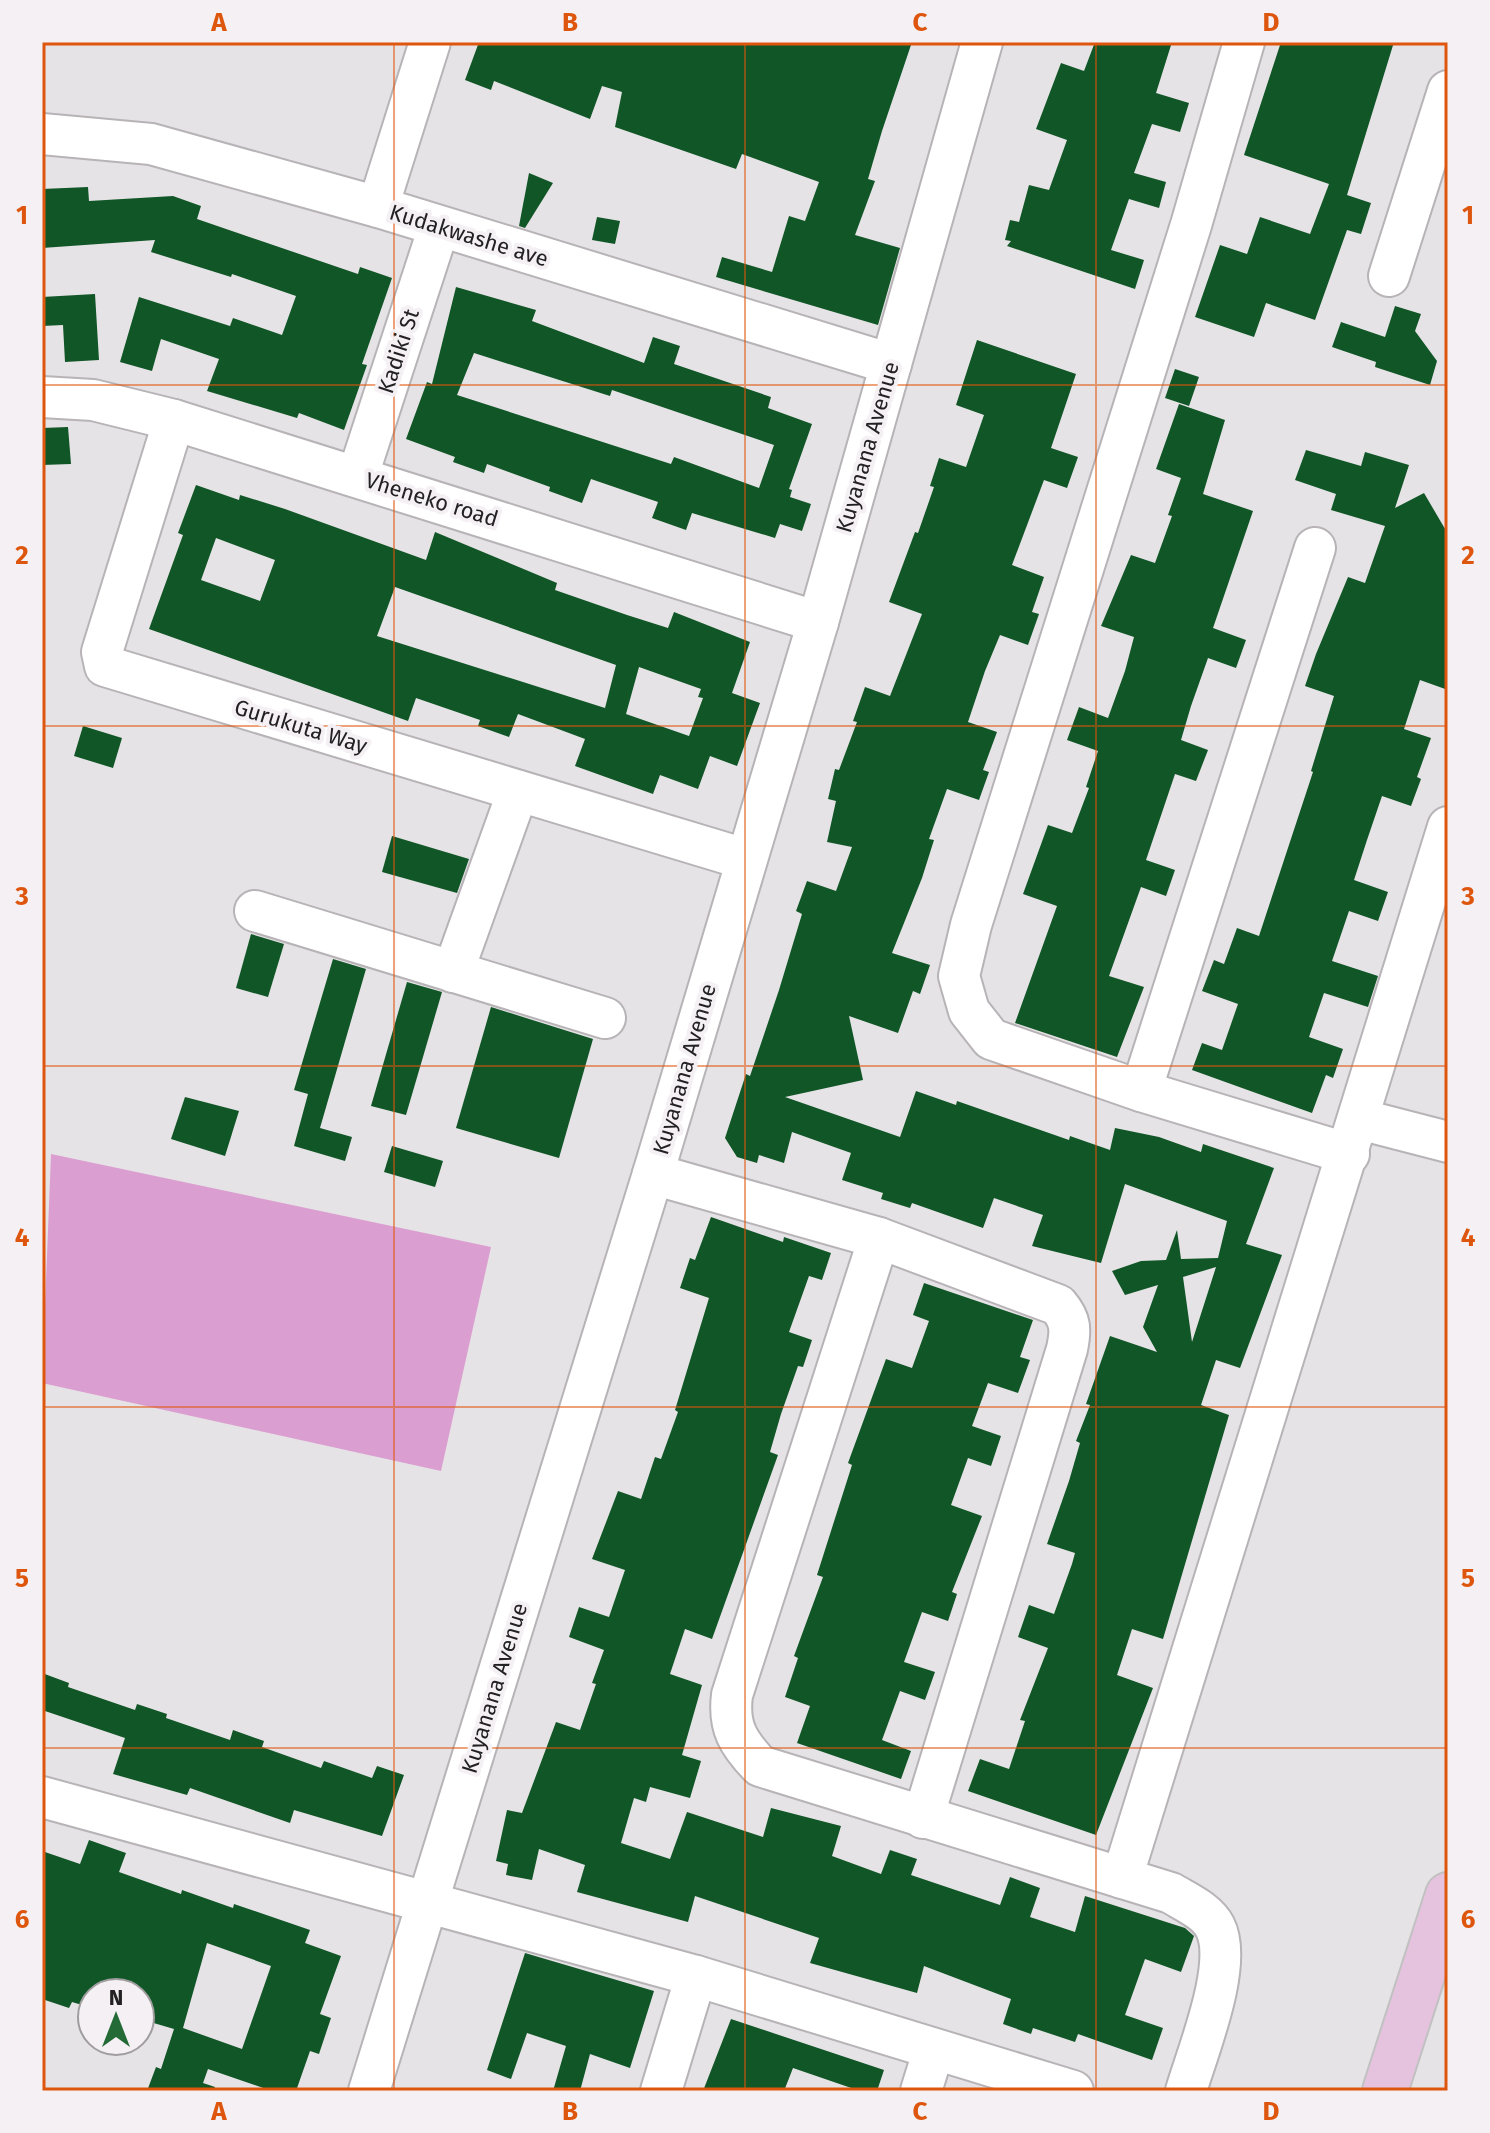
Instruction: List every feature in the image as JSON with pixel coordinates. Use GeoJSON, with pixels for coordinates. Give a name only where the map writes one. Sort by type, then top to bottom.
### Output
{"type":"FeatureCollection","features":[{"type":"Feature","properties":{"kind":"main road"},"geometry":{"type":"LineString","coordinates":[[1385,2091],[1448,1895]]}},
{"type":"Feature","properties":{"kind":"street"},"geometry":{"type":"LineString","coordinates":[[378,207],[430,42]]}},
{"type":"Feature","properties":{"kind":"street","name":"Kuyanana Avenue"},"geometry":{"type":"LineString","coordinates":[[369,2091],[653,1174],[818,622],[982,42]]}},
{"type":"Feature","properties":{"kind":"street"},"geometry":{"type":"LineString","coordinates":[[1244,42],[1187,240],[971,925],[959,976],[969,1011],[991,1039],[1141,1091],[1354,1136],[1448,1142]]}},
{"type":"Feature","properties":{"kind":"street"},"geometry":{"type":"LineString","coordinates":[[1389,276],[1448,91]]}},
{"type":"Feature","properties":{"kind":"street","name":"Kudakwashe ave"},"geometry":{"type":"LineString","coordinates":[[42,134],[151,144],[378,207],[891,364]]}},
{"type":"Feature","properties":{"kind":"street","name":"Kadiki St"},"geometry":{"type":"LineString","coordinates":[[358,475],[439,227]]}},
{"type":"Feature","properties":{"kind":"street","name":"Vheneko road"},"geometry":{"type":"LineString","coordinates":[[42,397],[93,400],[174,420],[358,475],[818,622]]}},
{"type":"Feature","properties":{"kind":"street","name":"Gurukuta Way"},"geometry":{"type":"LineString","coordinates":[[174,420],[102,652],[105,666],[745,859]]}},
{"type":"Feature","properties":{"kind":"street"},"geometry":{"type":"LineString","coordinates":[[1141,1091],[1315,548]]}},
{"type":"Feature","properties":{"kind":"street"},"geometry":{"type":"LineString","coordinates":[[453,972],[518,791]]}},
{"type":"Feature","properties":{"kind":"street"},"geometry":{"type":"LineString","coordinates":[[1122,1878],[1448,827]]}},
{"type":"Feature","properties":{"kind":"street"},"geometry":{"type":"LineString","coordinates":[[255,911],[605,1018]]}},
{"type":"Feature","properties":{"kind":"street"},"geometry":{"type":"LineString","coordinates":[[653,1174],[879,1238],[1058,1305],[1068,1318],[1070,1331],[923,1818]]}},
{"type":"Feature","properties":{"kind":"street"},"geometry":{"type":"LineString","coordinates":[[879,1238],[732,1695],[729,1717],[737,1742],[760,1766],[1171,1893],[1200,1911],[1215,1928],[1220,1956],[1217,1981],[1186,2091]]}},
{"type":"Feature","properties":{"kind":"street"},"geometry":{"type":"LineString","coordinates":[[42,1797],[696,1976],[1073,2091]]}},
{"type":"Feature","properties":{"kind":"street"},"geometry":{"type":"LineString","coordinates":[[661,2091],[696,1976]]}},
{"type":"Feature","properties":{"kind":"street"},"geometry":{"type":"LineString","coordinates":[[921,2091],[934,2049]]}},
{"type":"Feature","properties":{"kind":"shaded area"},"geometry":{"type":"Polygon","coordinates":[[[51,1154],[491,1247],[441,1471],[42,1383],[51,1154]]]}},
{"type":"Feature","properties":{"kind":"building"},"geometry":{"type":"Polygon","coordinates":[[[479,42],[912,42],[868,179],[875,181],[855,235],[900,248],[878,325],[716,277],[722,257],[772,272],[789,216],[805,221],[819,182],[742,154],[736,169],[615,127],[622,92],[602,86],[590,119],[494,81],[491,90],[465,80],[479,42]]]}},
{"type":"Feature","properties":{"kind":"building"},"geometry":{"type":"Polygon","coordinates":[[[1095,42],[1172,42],[1156,93],[1189,103],[1180,132],[1152,124],[1134,173],[1166,182],[1159,208],[1129,199],[1111,250],[1144,260],[1135,289],[1007,246],[1011,241],[1005,240],[1010,220],[1019,222],[1029,185],[1049,190],[1067,140],[1036,129],[1061,63],[1084,71],[1095,42]]]}},
{"type":"Feature","properties":{"kind":"building"},"geometry":{"type":"Polygon","coordinates":[[[1281,42],[1394,42],[1347,195],[1371,203],[1361,234],[1347,230],[1315,320],[1266,303],[1254,337],[1195,317],[1220,245],[1247,254],[1260,217],[1310,234],[1329,184],[1244,155],[1281,42]]]}},
{"type":"Feature","properties":{"kind":"building"},"geometry":{"type":"Polygon","coordinates":[[[529,173],[553,183],[525,228],[519,226],[529,173]]]}},
{"type":"Feature","properties":{"kind":"building"},"geometry":{"type":"Polygon","coordinates":[[[88,187],[89,201],[173,196],[201,206],[197,219],[358,274],[360,267],[392,278],[362,364],[367,365],[344,430],[299,413],[297,418],[207,391],[219,359],[161,339],[152,371],[120,362],[139,297],[230,326],[233,318],[282,335],[296,296],[232,274],[231,277],[151,252],[155,240],[42,248],[42,189],[88,187]]]}},
{"type":"Feature","properties":{"kind":"building"},"geometry":{"type":"Polygon","coordinates":[[[597,217],[620,221],[615,244],[592,240],[597,217]]]}},
{"type":"Feature","properties":{"kind":"building"},"geometry":{"type":"Polygon","coordinates":[[[456,287],[536,310],[532,321],[644,363],[653,337],[680,346],[674,364],[771,397],[768,408],[812,424],[789,489],[792,490],[790,497],[811,504],[802,531],[780,524],[775,538],[692,513],[686,530],[652,518],[658,502],[591,479],[582,503],[549,491],[550,487],[487,464],[484,473],[453,462],[455,457],[406,439],[427,382],[432,384],[456,287]],[[474,353],[457,395],[671,464],[674,457],[759,488],[774,445],[612,390],[610,396],[474,353]]]}},
{"type":"Feature","properties":{"kind":"building"},"geometry":{"type":"Polygon","coordinates":[[[95,294],[99,360],[65,362],[63,325],[42,326],[42,297],[95,294]]]}},
{"type":"Feature","properties":{"kind":"building"},"geometry":{"type":"Polygon","coordinates":[[[1395,306],[1421,314],[1415,331],[1437,361],[1430,385],[1375,367],[1376,362],[1332,347],[1341,322],[1385,337],[1395,306]]]}},
{"type":"Feature","properties":{"kind":"building"},"geometry":{"type":"Polygon","coordinates":[[[977,340],[1076,374],[1051,448],[1078,457],[1067,488],[1044,480],[1012,565],[1044,577],[1032,612],[1039,614],[1028,645],[1000,635],[968,722],[997,732],[983,770],[989,772],[979,800],[947,789],[929,839],[934,840],[922,878],[892,953],[930,965],[920,994],[913,991],[898,1033],[849,1016],[863,1080],[785,1097],[900,1137],[916,1091],[1110,1150],[1115,1128],[1159,1137],[1201,1152],[1203,1144],[1274,1168],[1246,1244],[1282,1255],[1240,1368],[1216,1360],[1201,1405],[1229,1415],[1163,1639],[1132,1629],[1117,1675],[1153,1688],[1096,1835],[968,1791],[980,1759],[1009,1769],[1025,1721],[1020,1720],[1048,1648],[1018,1637],[1029,1605],[1054,1614],[1072,1564],[1075,1553],[1047,1544],[1080,1443],[1076,1441],[1090,1405],[1086,1404],[1110,1336],[1157,1352],[1143,1327],[1158,1285],[1125,1295],[1112,1271],[1141,1261],[1166,1260],[1177,1230],[1181,1259],[1218,1258],[1227,1221],[1125,1184],[1101,1263],[1032,1246],[1043,1215],[994,1198],[983,1228],[912,1203],[910,1208],[881,1199],[883,1193],[842,1180],[851,1153],[792,1132],[784,1163],[759,1155],[757,1163],[737,1157],[725,1138],[779,990],[802,914],[796,911],[807,881],[836,891],[852,847],[827,842],[836,801],[828,799],[835,769],[839,770],[857,722],[853,721],[865,687],[890,696],[922,614],[889,602],[934,487],[930,486],[939,458],[966,467],[984,415],[956,405],[977,340]],[[1216,1267],[1183,1277],[1192,1342],[1216,1267]]]}},
{"type":"Feature","properties":{"kind":"building"},"geometry":{"type":"Polygon","coordinates":[[[1175,369],[1199,377],[1189,406],[1165,398],[1175,369]]]}},
{"type":"Feature","properties":{"kind":"building"},"geometry":{"type":"Polygon","coordinates":[[[1179,404],[1225,420],[1203,494],[1253,511],[1213,628],[1246,640],[1236,668],[1208,658],[1191,706],[1181,740],[1208,750],[1196,781],[1175,774],[1146,860],[1175,870],[1166,896],[1141,887],[1109,976],[1144,987],[1117,1057],[1015,1023],[1057,906],[1023,894],[1048,825],[1072,833],[1089,788],[1086,787],[1098,751],[1067,740],[1079,707],[1108,718],[1125,671],[1134,637],[1101,626],[1131,555],[1155,563],[1172,516],[1168,515],[1181,478],[1156,469],[1179,404]]]}},
{"type":"Feature","properties":{"kind":"building"},"geometry":{"type":"Polygon","coordinates":[[[68,427],[71,464],[42,465],[42,428],[68,427]]]}},
{"type":"Feature","properties":{"kind":"building"},"geometry":{"type":"Polygon","coordinates":[[[1306,450],[1361,466],[1365,452],[1409,465],[1395,508],[1424,493],[1448,534],[1448,690],[1420,680],[1404,729],[1431,738],[1417,777],[1421,779],[1411,806],[1382,796],[1354,880],[1388,892],[1378,921],[1349,911],[1332,961],[1378,976],[1368,1007],[1324,993],[1309,1037],[1343,1049],[1333,1078],[1326,1075],[1312,1113],[1192,1070],[1202,1043],[1222,1050],[1238,1004],[1202,991],[1214,960],[1224,964],[1237,928],[1259,936],[1313,772],[1334,696],[1305,686],[1316,654],[1348,577],[1365,583],[1385,526],[1331,510],[1336,494],[1295,480],[1306,450]]]}},
{"type":"Feature","properties":{"kind":"building"},"geometry":{"type":"Polygon","coordinates":[[[196,485],[239,500],[240,495],[285,509],[426,560],[435,532],[557,583],[555,590],[668,628],[674,612],[750,642],[732,693],[760,703],[737,766],[710,756],[698,789],[660,775],[653,794],[575,766],[585,739],[518,714],[509,737],[478,726],[480,720],[416,698],[408,721],[149,629],[183,535],[178,533],[196,485]],[[216,538],[201,580],[260,601],[275,560],[216,538]],[[395,587],[377,636],[605,708],[616,665],[395,587]],[[639,667],[626,714],[689,736],[703,698],[698,697],[701,689],[639,667]]]}},
{"type":"Feature","properties":{"kind":"building"},"geometry":{"type":"Polygon","coordinates":[[[83,726],[122,738],[113,768],[74,756],[83,726]]]}},
{"type":"Feature","properties":{"kind":"building"},"geometry":{"type":"Polygon","coordinates":[[[392,836],[469,859],[457,893],[382,872],[392,836]]]}},
{"type":"Feature","properties":{"kind":"building"},"geometry":{"type":"Polygon","coordinates":[[[251,934],[284,944],[268,997],[236,988],[251,934]]]}},
{"type":"Feature","properties":{"kind":"building"},"geometry":{"type":"Polygon","coordinates":[[[333,959],[366,969],[320,1128],[352,1137],[345,1161],[294,1146],[308,1094],[294,1090],[333,959]]]}},
{"type":"Feature","properties":{"kind":"building"},"geometry":{"type":"Polygon","coordinates":[[[407,982],[442,992],[406,1115],[371,1106],[407,982]]]}},
{"type":"Feature","properties":{"kind":"building"},"geometry":{"type":"Polygon","coordinates":[[[491,1007],[593,1039],[559,1158],[456,1128],[491,1007]]]}},
{"type":"Feature","properties":{"kind":"building"},"geometry":{"type":"Polygon","coordinates":[[[185,1097],[239,1111],[225,1156],[171,1139],[185,1097]]]}},
{"type":"Feature","properties":{"kind":"building"},"geometry":{"type":"Polygon","coordinates":[[[392,1146],[443,1161],[435,1187],[384,1172],[392,1146]]]}},
{"type":"Feature","properties":{"kind":"building"},"geometry":{"type":"Polygon","coordinates":[[[711,1217],[783,1242],[784,1237],[831,1253],[822,1280],[809,1276],[789,1332],[812,1340],[803,1367],[798,1366],[781,1414],[770,1452],[778,1455],[712,1639],[685,1629],[670,1674],[702,1685],[682,1755],[701,1761],[690,1798],[650,1787],[646,1802],[634,1798],[621,1843],[670,1859],[687,1812],[763,1837],[771,1808],[841,1826],[832,1856],[881,1874],[890,1850],[917,1859],[911,1875],[1000,1905],[1010,1877],[1040,1888],[1030,1917],[1075,1932],[1085,1896],[1185,1928],[1194,1936],[1181,1972],[1145,1959],[1125,2015],[1163,2028],[1152,2060],[1078,2034],[1075,2042],[1033,2028],[1031,2034],[1003,2024],[1011,1999],[924,1966],[917,1993],[810,1963],[819,1938],[695,1896],[688,1922],[577,1892],[585,1865],[539,1849],[532,1880],[506,1875],[508,1864],[496,1861],[507,1810],[522,1813],[556,1722],[580,1730],[596,1684],[592,1683],[604,1650],[569,1637],[579,1607],[609,1617],[625,1570],[592,1559],[618,1491],[641,1499],[655,1457],[661,1459],[678,1412],[675,1410],[709,1298],[680,1288],[690,1258],[695,1260],[711,1217]]]}},
{"type":"Feature","properties":{"kind":"building"},"geometry":{"type":"Polygon","coordinates":[[[924,1283],[1033,1320],[1020,1357],[1030,1360],[1018,1393],[988,1383],[972,1426],[1001,1436],[991,1466],[968,1458],[951,1505],[982,1516],[952,1592],[957,1594],[948,1621],[922,1612],[904,1662],[935,1672],[925,1700],[900,1691],[882,1740],[911,1751],[901,1779],[797,1743],[810,1706],[785,1697],[798,1658],[794,1656],[823,1577],[817,1575],[852,1465],[848,1463],[886,1359],[912,1368],[929,1321],[913,1315],[924,1283]]]}},
{"type":"Feature","properties":{"kind":"building"},"geometry":{"type":"Polygon","coordinates":[[[42,1673],[69,1683],[68,1687],[135,1710],[137,1704],[167,1714],[166,1718],[230,1740],[233,1730],[264,1741],[262,1747],[321,1768],[324,1761],[372,1778],[377,1766],[404,1775],[382,1836],[294,1810],[290,1823],[190,1788],[187,1795],[113,1774],[125,1738],[42,1710],[42,1673]]]}},
{"type":"Feature","properties":{"kind":"building"},"geometry":{"type":"Polygon","coordinates":[[[89,1840],[126,1853],[119,1872],[181,1894],[182,1890],[233,1908],[234,1904],[310,1930],[305,1943],[341,1956],[320,2014],[331,2018],[319,2054],[310,2051],[296,2091],[272,2091],[208,2069],[203,2083],[215,2087],[214,2091],[147,2091],[156,2067],[161,2069],[174,2029],[156,2024],[156,1977],[76,1977],[76,2003],[72,2002],[69,2008],[42,1999],[42,1851],[80,1864],[89,1840]],[[207,1943],[183,2028],[242,2049],[271,1966],[207,1943]]]}},
{"type":"Feature","properties":{"kind":"building"},"geometry":{"type":"Polygon","coordinates":[[[525,1953],[654,1991],[630,2068],[590,2054],[580,2091],[553,2091],[566,2046],[527,2033],[511,2079],[487,2070],[525,1953]]]}},
{"type":"Feature","properties":{"kind":"building"},"geometry":{"type":"Polygon","coordinates":[[[731,2019],[884,2070],[877,2091],[860,2091],[793,2068],[784,2091],[703,2091],[731,2019]]]}}]}
